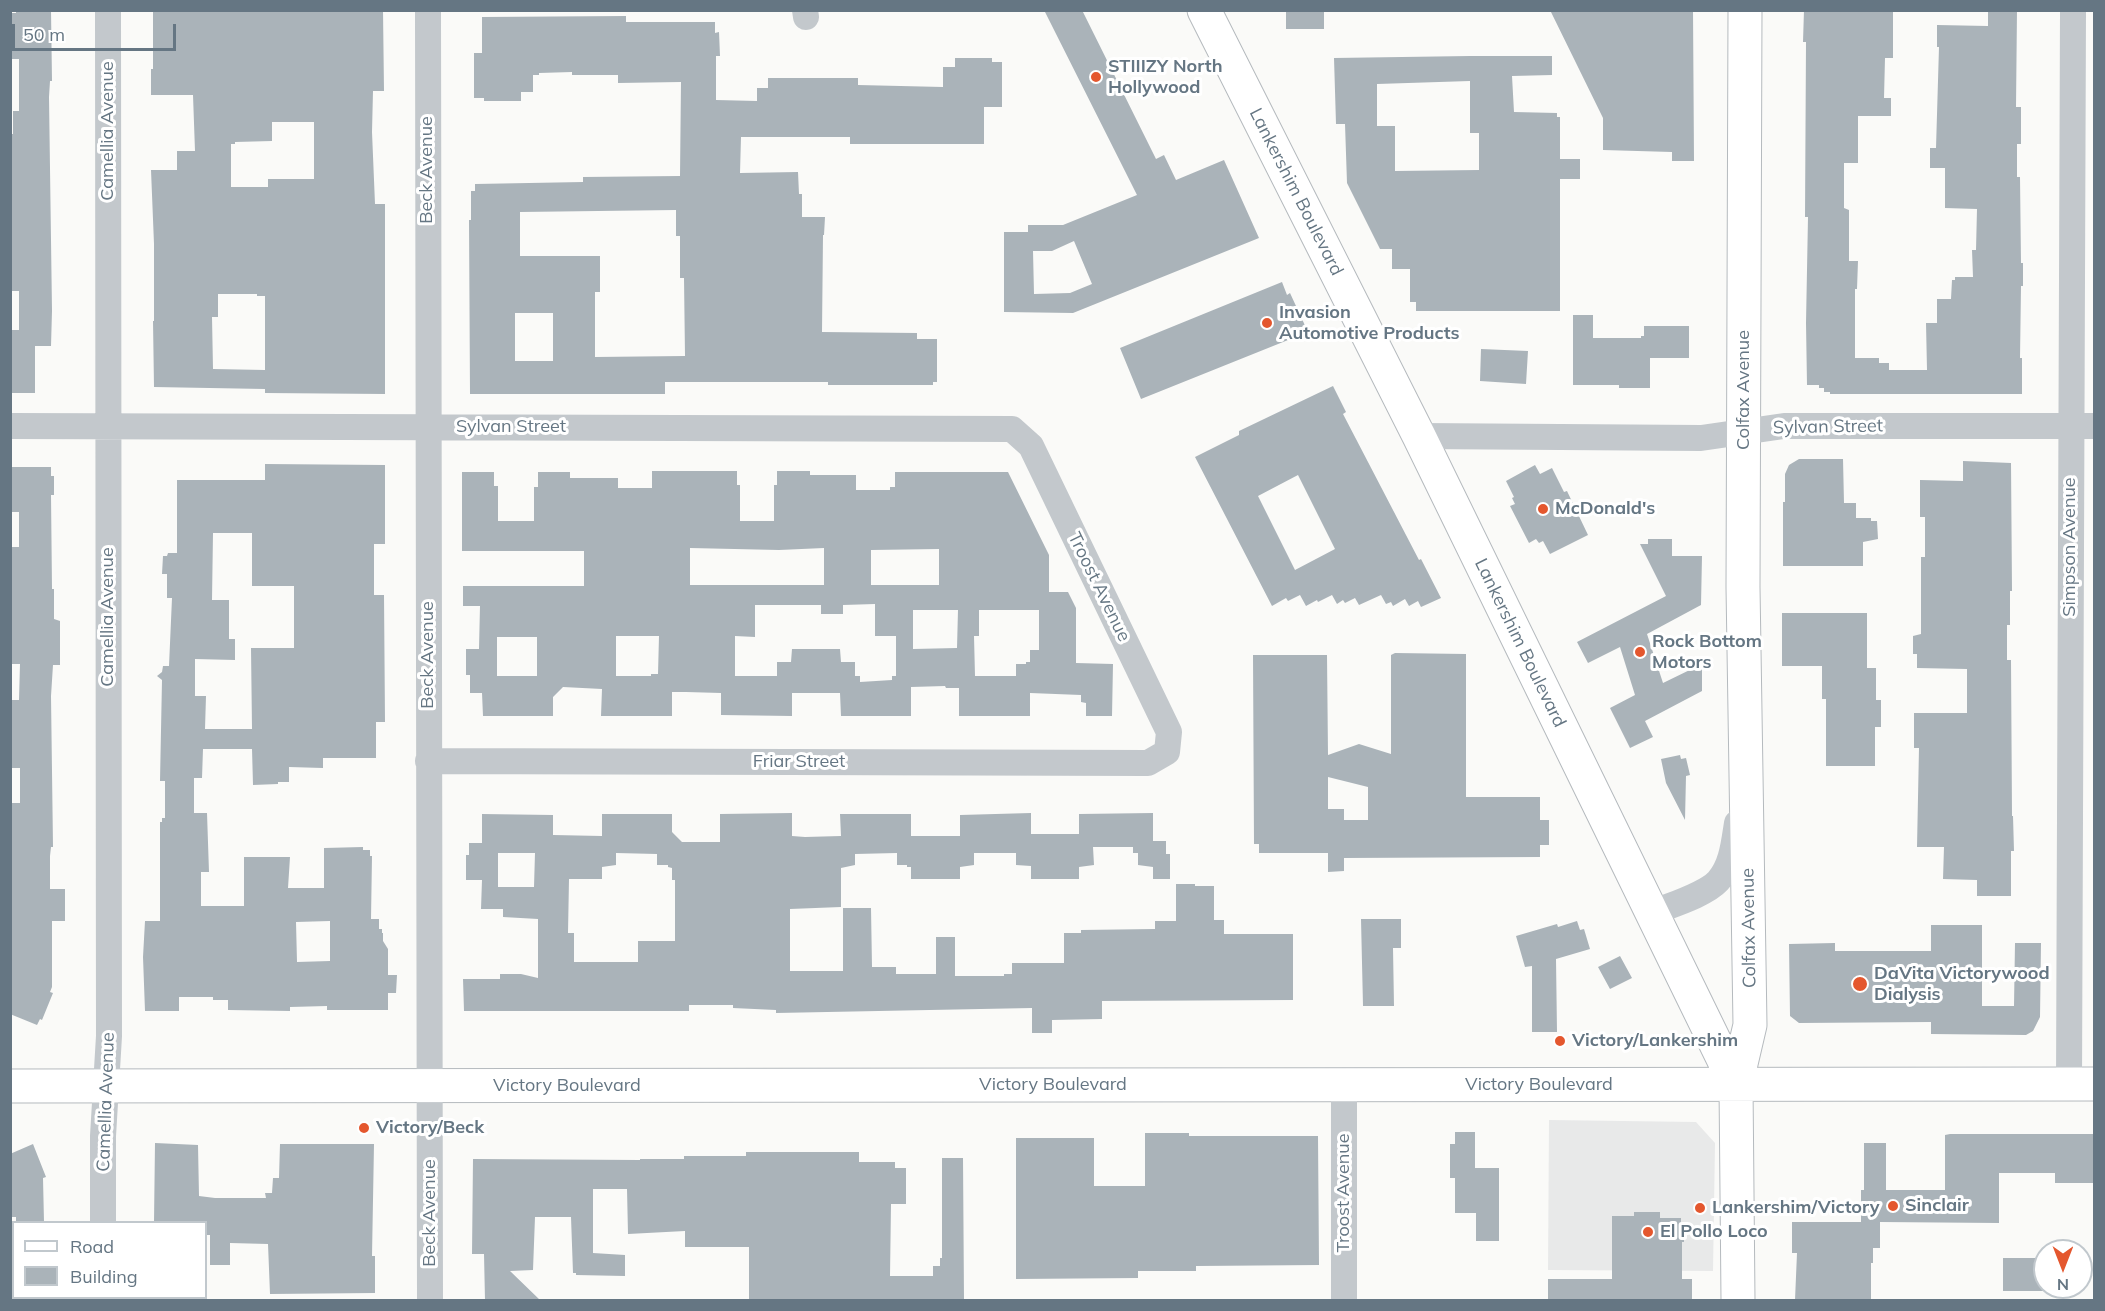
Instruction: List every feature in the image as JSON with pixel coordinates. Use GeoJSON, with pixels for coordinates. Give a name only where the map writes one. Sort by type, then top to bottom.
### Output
{"type":"FeatureCollection","features":[{"type":"Feature","properties":{"kind":"main road","name":"Lankershim Boulevard"},"geometry":{"type":"LineString","coordinates":[[1204,10],[1419,436],[1736,1085],[1738,1300]]}},
{"type":"Feature","properties":{"kind":"main road","name":"Colfax Avenue"},"geometry":{"type":"LineString","coordinates":[[1736,1085],[1750,1025],[1744,431],[1745,10]]}},
{"type":"Feature","properties":{"kind":"main road","name":"Victory Boulevard"},"geometry":{"type":"LineString","coordinates":[[10,1086],[2082,1084]]}},
{"type":"Feature","properties":{"kind":"street","name":"Camellia Avenue"},"geometry":{"type":"LineString","coordinates":[[103,1221],[103,1136],[109,1036],[108,10]]}},
{"type":"Feature","properties":{"kind":"street","name":"Beck Avenue"},"geometry":{"type":"LineString","coordinates":[[428,10],[430,1300]]}},
{"type":"Feature","properties":{"kind":"street","name":"Simpson Avenue"},"geometry":{"type":"LineString","coordinates":[[2073,10],[2083,426],[2082,1084]]}},
{"type":"Feature","properties":{"kind":"street","name":"Sylvan Street"},"geometry":{"type":"LineString","coordinates":[[10,426],[1012,429]]}},
{"type":"Feature","properties":{"kind":"street","name":"Sylvan Street"},"geometry":{"type":"LineString","coordinates":[[1419,436],[1701,438],[1784,426],[2083,426]]}},
{"type":"Feature","properties":{"kind":"street","name":"Troost Avenue"},"geometry":{"type":"LineString","coordinates":[[1012,429],[1031,446],[1164,721],[1169,732],[1167,752]]}},
{"type":"Feature","properties":{"kind":"street","name":"Friar Street"},"geometry":{"type":"LineString","coordinates":[[429,761],[1148,763],[1167,752]]}},
{"type":"Feature","properties":{"kind":"street","name":"Colfax Avenue"},"geometry":{"type":"LineString","coordinates":[[1653,912],[1701,892],[1718,882],[1728,866],[1734,846],[1746,769]]}},
{"type":"Feature","properties":{"kind":"street","name":"Troost Avenue"},"geometry":{"type":"LineString","coordinates":[[1344,1085],[1344,1300]]}},
{"type":"Feature","properties":{"kind":"shaded area"},"geometry":{"type":"Polygon","coordinates":[[[1549,1120],[1696,1122],[1715,1143],[1713,1271],[1548,1270],[1549,1120]]]}},
{"type":"Feature","properties":{"kind":"building"},"geometry":{"type":"Polygon","coordinates":[[[51,10],[52,81],[50,81],[49,97],[51,346],[35,346],[35,393],[10,393],[10,330],[19,330],[19,291],[10,291],[10,134],[13,134],[13,111],[19,111],[19,59],[10,59],[10,13],[51,10]]]}},
{"type":"Feature","properties":{"kind":"building"},"geometry":{"type":"Polygon","coordinates":[[[153,10],[383,10],[384,91],[373,91],[372,132],[375,204],[385,204],[385,394],[265,393],[265,389],[154,387],[154,244],[151,170],[177,170],[177,151],[195,151],[193,95],[151,95],[151,69],[153,69],[153,10]],[[272,122],[272,141],[231,144],[231,187],[268,187],[268,179],[314,179],[314,122],[272,122]],[[218,294],[218,317],[212,317],[213,369],[265,370],[265,296],[218,294]]]}},
{"type":"Feature","properties":{"kind":"building"},"geometry":{"type":"Polygon","coordinates":[[[1044,10],[1082,10],[1156,159],[1164,155],[1176,180],[1224,160],[1259,238],[1073,313],[1004,312],[1004,232],[1028,232],[1028,225],[1063,225],[1137,195],[1044,10]],[[1074,241],[1052,251],[1033,251],[1034,294],[1070,293],[1092,284],[1074,241]]]}},
{"type":"Feature","properties":{"kind":"building"},"geometry":{"type":"Polygon","coordinates":[[[1286,10],[1324,10],[1324,29],[1286,29],[1286,10]]]}},
{"type":"Feature","properties":{"kind":"building"},"geometry":{"type":"Polygon","coordinates":[[[1550,10],[1693,10],[1694,161],[1672,161],[1672,152],[1603,150],[1603,118],[1550,10]]]}},
{"type":"Feature","properties":{"kind":"building"},"geometry":{"type":"Polygon","coordinates":[[[1804,10],[1893,10],[1893,58],[1885,58],[1884,98],[1891,98],[1891,116],[1858,116],[1858,163],[1844,163],[1844,208],[1849,210],[1849,261],[1858,261],[1857,289],[1855,289],[1855,358],[1879,358],[1879,363],[1889,363],[1889,370],[1927,370],[1926,323],[1937,323],[1937,299],[1951,299],[1952,280],[1955,280],[1955,277],[1973,277],[1972,250],[1976,250],[1977,209],[1945,208],[1945,168],[1930,168],[1930,148],[1936,148],[1939,47],[1937,47],[1937,25],[1988,26],[1988,10],[2017,10],[2016,107],[2021,107],[2021,144],[2017,144],[2017,177],[2020,177],[2021,263],[2023,263],[2020,358],[2022,358],[2022,394],[1830,394],[1830,392],[1824,392],[1824,388],[1819,388],[1819,385],[1807,385],[1808,217],[1805,217],[1806,42],[1803,42],[1804,10]]]}},
{"type":"Feature","properties":{"kind":"building"},"geometry":{"type":"Polygon","coordinates":[[[626,16],[626,22],[715,22],[715,33],[719,32],[720,56],[716,56],[716,100],[757,101],[757,88],[768,88],[768,78],[858,78],[858,85],[943,87],[943,67],[955,67],[955,58],[992,58],[992,62],[1002,62],[1002,107],[984,107],[984,144],[850,144],[850,137],[741,137],[740,173],[798,172],[799,194],[802,194],[802,217],[825,217],[822,332],[917,333],[917,339],[937,339],[937,382],[933,382],[933,385],[828,385],[828,382],[665,382],[665,394],[470,394],[469,220],[471,220],[471,191],[475,191],[475,184],[583,182],[583,177],[680,176],[681,82],[618,83],[618,75],[572,75],[572,72],[539,73],[539,75],[533,75],[533,92],[521,92],[521,101],[484,101],[484,98],[474,98],[474,53],[482,53],[482,17],[626,16]],[[676,210],[520,212],[520,256],[600,256],[600,292],[595,292],[595,357],[685,356],[684,278],[680,278],[680,236],[676,236],[676,210]],[[515,313],[515,361],[553,361],[553,313],[515,313]]]}},
{"type":"Feature","properties":{"kind":"building"},"geometry":{"type":"Polygon","coordinates":[[[1552,56],[1552,75],[1512,76],[1514,112],[1557,113],[1557,117],[1560,117],[1560,159],[1580,159],[1580,179],[1560,179],[1560,311],[1416,311],[1416,302],[1410,302],[1410,269],[1392,269],[1392,249],[1380,249],[1347,183],[1345,124],[1336,124],[1334,58],[1552,56]],[[1470,81],[1377,84],[1377,126],[1395,126],[1395,171],[1479,170],[1479,133],[1470,133],[1470,81]]]}},
{"type":"Feature","properties":{"kind":"building"},"geometry":{"type":"Polygon","coordinates":[[[1282,282],[1287,295],[1290,293],[1308,332],[1141,399],[1120,348],[1282,282]]]}},
{"type":"Feature","properties":{"kind":"building"},"geometry":{"type":"Polygon","coordinates":[[[1573,315],[1593,315],[1593,338],[1641,338],[1644,336],[1644,326],[1689,326],[1689,358],[1650,358],[1650,388],[1573,385],[1573,315]]]}},
{"type":"Feature","properties":{"kind":"building"},"geometry":{"type":"Polygon","coordinates":[[[1481,349],[1528,351],[1526,384],[1480,381],[1481,349]]]}},
{"type":"Feature","properties":{"kind":"building"},"geometry":{"type":"Polygon","coordinates":[[[1333,386],[1346,412],[1343,414],[1441,598],[1421,607],[1418,601],[1409,606],[1405,599],[1393,606],[1391,602],[1386,604],[1381,595],[1359,605],[1355,598],[1345,603],[1343,600],[1337,604],[1332,595],[1306,606],[1300,595],[1288,601],[1286,598],[1272,606],[1195,457],[1239,435],[1239,431],[1333,386]],[[1298,475],[1258,496],[1295,570],[1335,549],[1298,475]]]}},
{"type":"Feature","properties":{"kind":"building"},"geometry":{"type":"Polygon","coordinates":[[[1799,459],[1843,459],[1844,503],[1856,503],[1856,518],[1871,518],[1871,521],[1877,521],[1878,539],[1863,542],[1863,566],[1783,566],[1785,474],[1789,465],[1799,459]]]}},
{"type":"Feature","properties":{"kind":"building"},"geometry":{"type":"Polygon","coordinates":[[[1963,461],[2011,463],[2012,591],[2010,591],[2010,625],[2007,625],[2007,660],[2011,660],[2014,851],[2011,851],[2011,896],[1977,896],[1977,880],[1943,879],[1944,847],[1917,847],[1919,748],[1914,748],[1914,713],[1967,713],[1967,669],[1917,668],[1917,654],[1913,654],[1913,636],[1921,634],[1921,557],[1925,557],[1925,517],[1920,517],[1920,480],[1963,481],[1963,461]]]}},
{"type":"Feature","properties":{"kind":"building"},"geometry":{"type":"Polygon","coordinates":[[[265,464],[385,465],[385,544],[374,544],[374,595],[384,595],[385,722],[376,722],[376,758],[323,758],[323,768],[289,767],[289,782],[278,782],[278,784],[253,785],[252,749],[203,749],[202,778],[194,778],[194,813],[207,813],[209,872],[201,872],[201,906],[244,906],[244,857],[290,857],[288,888],[324,888],[324,848],[363,847],[363,850],[370,850],[370,856],[372,856],[371,919],[379,919],[379,929],[382,929],[383,941],[388,949],[388,975],[397,975],[396,993],[388,993],[388,1010],[327,1010],[327,1006],[290,1007],[290,1011],[228,1010],[228,1000],[213,1000],[213,997],[179,997],[179,1011],[145,1011],[143,957],[145,921],[160,921],[160,822],[162,818],[165,818],[165,781],[160,781],[162,680],[157,676],[162,672],[163,666],[169,666],[172,598],[167,598],[167,574],[162,574],[163,556],[167,556],[168,553],[177,553],[177,480],[265,480],[265,464]],[[213,533],[212,600],[229,600],[229,639],[235,639],[235,660],[195,659],[195,696],[206,696],[205,729],[252,729],[251,648],[294,648],[294,586],[252,586],[252,533],[213,533]],[[330,921],[296,922],[297,962],[330,961],[330,921]]]}},
{"type":"Feature","properties":{"kind":"building","name":"McDonald's"},"geometry":{"type":"Polygon","coordinates":[[[1535,465],[1540,474],[1552,468],[1564,492],[1567,491],[1588,535],[1550,554],[1543,541],[1539,543],[1536,539],[1529,543],[1510,506],[1515,504],[1512,498],[1514,497],[1506,481],[1535,465]]]}},
{"type":"Feature","properties":{"kind":"building"},"geometry":{"type":"Polygon","coordinates":[[[10,467],[51,467],[51,476],[54,476],[54,495],[51,495],[52,589],[54,589],[54,619],[60,621],[60,665],[53,665],[51,696],[53,847],[51,847],[50,856],[50,889],[65,889],[65,921],[52,921],[52,987],[50,992],[53,993],[42,1020],[40,1019],[37,1025],[10,1014],[10,809],[12,809],[12,803],[20,803],[20,768],[11,768],[10,700],[19,700],[20,664],[10,664],[10,547],[19,547],[19,512],[10,512],[10,467]]]}},
{"type":"Feature","properties":{"kind":"building"},"geometry":{"type":"Polygon","coordinates":[[[652,471],[737,471],[737,485],[740,485],[740,521],[774,521],[774,485],[777,485],[777,471],[810,471],[810,475],[856,475],[856,490],[890,490],[890,487],[895,487],[895,472],[1008,472],[1049,555],[1049,592],[1068,592],[1076,608],[1076,663],[1113,664],[1112,716],[1086,716],[1086,703],[1081,702],[1081,695],[1030,693],[1030,716],[959,716],[959,688],[946,688],[945,686],[911,687],[911,716],[841,716],[840,693],[792,693],[792,716],[721,715],[721,693],[672,692],[672,716],[601,716],[602,689],[563,687],[553,697],[553,716],[483,716],[482,693],[470,693],[470,675],[466,675],[466,649],[479,649],[480,606],[463,606],[463,586],[584,586],[584,551],[462,551],[462,472],[494,472],[494,486],[498,486],[498,521],[534,521],[534,487],[538,487],[538,472],[570,472],[570,478],[618,478],[618,488],[652,488],[652,471]],[[690,548],[690,585],[824,585],[824,548],[779,550],[690,548]],[[939,549],[871,550],[871,585],[939,585],[939,549]],[[875,604],[843,605],[843,614],[821,614],[821,605],[755,605],[755,637],[735,636],[735,676],[777,676],[777,662],[791,662],[792,649],[840,649],[841,662],[855,662],[855,676],[860,676],[860,682],[892,680],[892,676],[896,676],[896,636],[875,636],[875,604]],[[913,610],[913,649],[957,648],[958,610],[913,610]],[[979,610],[979,636],[974,636],[975,676],[1016,676],[1016,664],[1030,662],[1030,650],[1039,650],[1039,610],[979,610]],[[616,636],[616,676],[651,676],[651,674],[658,674],[659,636],[616,636]],[[497,637],[497,676],[537,676],[537,637],[497,637]]]}},
{"type":"Feature","properties":{"kind":"building"},"geometry":{"type":"Polygon","coordinates":[[[1648,539],[1672,539],[1672,556],[1702,556],[1701,605],[1647,634],[1663,683],[1702,664],[1702,691],[1645,721],[1653,737],[1630,748],[1610,708],[1635,695],[1620,647],[1588,663],[1577,642],[1666,596],[1640,544],[1648,544],[1648,539]]]}},
{"type":"Feature","properties":{"kind":"building"},"geometry":{"type":"Polygon","coordinates":[[[1782,613],[1867,613],[1867,668],[1876,668],[1876,700],[1881,700],[1881,727],[1875,727],[1875,766],[1826,766],[1826,699],[1822,699],[1822,666],[1782,666],[1782,613]]]}},
{"type":"Feature","properties":{"kind":"building"},"geometry":{"type":"Polygon","coordinates":[[[1395,653],[1466,654],[1466,797],[1540,797],[1540,820],[1549,820],[1549,845],[1540,845],[1540,857],[1344,858],[1344,871],[1328,872],[1328,853],[1259,853],[1259,844],[1254,844],[1253,655],[1327,655],[1328,755],[1359,744],[1391,754],[1391,655],[1395,653]],[[1328,777],[1328,809],[1344,809],[1344,820],[1368,820],[1368,787],[1328,777]]]}},
{"type":"Feature","properties":{"kind":"building"},"geometry":{"type":"Polygon","coordinates":[[[1680,755],[1681,759],[1686,758],[1690,775],[1686,776],[1685,820],[1666,783],[1661,759],[1680,755]]]}},
{"type":"Feature","properties":{"kind":"building"},"geometry":{"type":"Polygon","coordinates":[[[792,813],[792,836],[805,837],[841,836],[840,814],[911,814],[911,836],[960,836],[960,815],[1031,813],[1031,834],[1079,834],[1079,814],[1153,813],[1153,841],[1166,841],[1166,854],[1170,854],[1170,879],[1153,879],[1153,867],[1138,865],[1138,853],[1133,853],[1133,847],[1093,847],[1094,865],[1079,867],[1079,879],[1031,879],[1031,866],[1016,865],[1016,853],[974,853],[974,865],[960,867],[960,879],[911,879],[911,867],[897,865],[897,853],[855,854],[855,865],[841,868],[841,907],[790,909],[790,971],[843,971],[843,908],[871,908],[872,967],[896,967],[896,974],[936,974],[936,937],[955,937],[955,976],[1004,976],[1004,974],[1012,974],[1012,963],[1064,963],[1064,933],[1081,933],[1081,930],[1155,929],[1155,921],[1176,921],[1176,884],[1195,884],[1195,886],[1214,886],[1214,920],[1224,920],[1224,934],[1293,934],[1293,1000],[1102,1001],[1102,1019],[1052,1020],[1052,1033],[1032,1033],[1032,1008],[776,1013],[776,1010],[733,1008],[733,1005],[689,1005],[689,1011],[464,1011],[463,979],[500,979],[500,974],[521,974],[538,978],[538,919],[503,917],[503,909],[481,909],[482,880],[466,880],[466,855],[469,855],[469,843],[482,843],[482,814],[553,815],[553,835],[602,836],[602,814],[672,814],[672,832],[682,842],[720,842],[720,814],[792,813]],[[498,853],[498,887],[534,887],[535,853],[498,853]],[[616,853],[616,865],[602,867],[602,879],[569,879],[568,933],[574,933],[574,962],[638,962],[638,941],[675,941],[675,880],[672,880],[672,868],[668,865],[657,865],[657,854],[616,853]]]}},
{"type":"Feature","properties":{"kind":"building"},"geometry":{"type":"Polygon","coordinates":[[[1361,919],[1401,919],[1401,948],[1393,948],[1394,1006],[1363,1006],[1361,919]]]}},
{"type":"Feature","properties":{"kind":"building"},"geometry":{"type":"Polygon","coordinates":[[[1577,921],[1580,930],[1584,929],[1590,949],[1556,959],[1557,1032],[1532,1032],[1532,966],[1525,967],[1516,936],[1557,924],[1558,927],[1577,921]]]}},
{"type":"Feature","properties":{"kind":"building"},"geometry":{"type":"Polygon","coordinates":[[[1931,925],[1982,925],[1982,1006],[2014,1006],[2015,943],[2041,943],[2040,1017],[2033,1031],[2026,1035],[1931,1034],[1931,1022],[1799,1023],[1790,1016],[1789,944],[1835,943],[1835,951],[1931,951],[1931,925]]]}},
{"type":"Feature","properties":{"kind":"building"},"geometry":{"type":"Polygon","coordinates":[[[1620,956],[1632,978],[1610,989],[1598,967],[1620,956]]]}},
{"type":"Feature","properties":{"kind":"building"},"geometry":{"type":"Polygon","coordinates":[[[1455,1132],[1475,1132],[1475,1168],[1499,1168],[1499,1241],[1476,1241],[1476,1213],[1455,1213],[1455,1178],[1450,1178],[1450,1144],[1455,1144],[1455,1132]]]}},
{"type":"Feature","properties":{"kind":"building"},"geometry":{"type":"Polygon","coordinates":[[[1145,1133],[1189,1133],[1189,1136],[1318,1136],[1319,1265],[1196,1266],[1196,1271],[1138,1271],[1138,1278],[1016,1279],[1016,1138],[1094,1138],[1094,1186],[1145,1186],[1145,1133]]]}},
{"type":"Feature","properties":{"kind":"building"},"geometry":{"type":"Polygon","coordinates":[[[2094,1134],[2094,1183],[2055,1183],[2055,1173],[1999,1173],[1999,1223],[1880,1222],[1880,1248],[1873,1248],[1873,1263],[1871,1263],[1871,1300],[1795,1300],[1797,1253],[1792,1253],[1792,1222],[1861,1222],[1864,1143],[1886,1143],[1886,1190],[1945,1190],[1945,1135],[2094,1134]]]}},
{"type":"Feature","properties":{"kind":"building"},"geometry":{"type":"Polygon","coordinates":[[[155,1143],[198,1145],[199,1196],[215,1198],[266,1198],[265,1193],[272,1193],[273,1178],[279,1178],[280,1144],[374,1144],[372,1256],[375,1256],[375,1293],[270,1294],[268,1244],[230,1243],[230,1265],[210,1265],[210,1235],[207,1235],[207,1221],[154,1221],[155,1143]]]}},
{"type":"Feature","properties":{"kind":"building"},"geometry":{"type":"Polygon","coordinates":[[[33,1144],[46,1177],[43,1178],[44,1221],[16,1221],[16,1217],[12,1217],[10,1154],[33,1144]]]}},
{"type":"Feature","properties":{"kind":"building"},"geometry":{"type":"Polygon","coordinates":[[[746,1152],[859,1152],[859,1162],[895,1162],[895,1168],[906,1168],[906,1204],[891,1204],[890,1276],[933,1276],[933,1266],[940,1266],[940,1258],[942,1258],[942,1158],[963,1158],[964,1300],[749,1300],[749,1247],[685,1247],[685,1231],[628,1234],[627,1189],[593,1189],[593,1253],[625,1255],[625,1276],[576,1275],[573,1273],[571,1217],[535,1217],[533,1270],[510,1271],[540,1300],[485,1300],[484,1254],[472,1254],[473,1159],[684,1159],[684,1156],[746,1156],[746,1152]]]}},
{"type":"Feature","properties":{"kind":"building"},"geometry":{"type":"Polygon","coordinates":[[[1634,1212],[1660,1212],[1660,1218],[1681,1218],[1681,1222],[1684,1222],[1682,1279],[1692,1279],[1692,1300],[1548,1300],[1548,1279],[1612,1279],[1612,1216],[1634,1216],[1634,1212]]]}},
{"type":"Feature","properties":{"kind":"building"},"geometry":{"type":"Polygon","coordinates":[[[2003,1258],[2033,1258],[2033,1291],[2003,1291],[2003,1258]]]}},
{"type":"Feature","properties":{"kind":"place","name":"STIIIZY North Hollywood"},"geometry":{"type":"Point","coordinates":[1096,77]}},
{"type":"Feature","properties":{"kind":"place","name":"Invasion Automotive Products"},"geometry":{"type":"Point","coordinates":[1267,323]}},
{"type":"Feature","properties":{"kind":"place","name":"McDonald's"},"geometry":{"type":"Point","coordinates":[1543,509]}},
{"type":"Feature","properties":{"kind":"place","name":"Rock Bottom Motors"},"geometry":{"type":"Point","coordinates":[1640,652]}},
{"type":"Feature","properties":{"kind":"place","name":"DaVita Victorywood Dialysis"},"geometry":{"type":"Point","coordinates":[1860,984]}},
{"type":"Feature","properties":{"kind":"place","name":"Victory/Lankershim"},"geometry":{"type":"Point","coordinates":[1560,1041]}},
{"type":"Feature","properties":{"kind":"place","name":"Victory/Beck"},"geometry":{"type":"Point","coordinates":[364,1128]}},
{"type":"Feature","properties":{"kind":"place","name":"Sinclair"},"geometry":{"type":"Point","coordinates":[1893,1206]}},
{"type":"Feature","properties":{"kind":"place","name":"Lankershim/Victory"},"geometry":{"type":"Point","coordinates":[1700,1208]}},
{"type":"Feature","properties":{"kind":"place","name":"El Pollo Loco"},"geometry":{"type":"Point","coordinates":[1648,1232]}}]}
